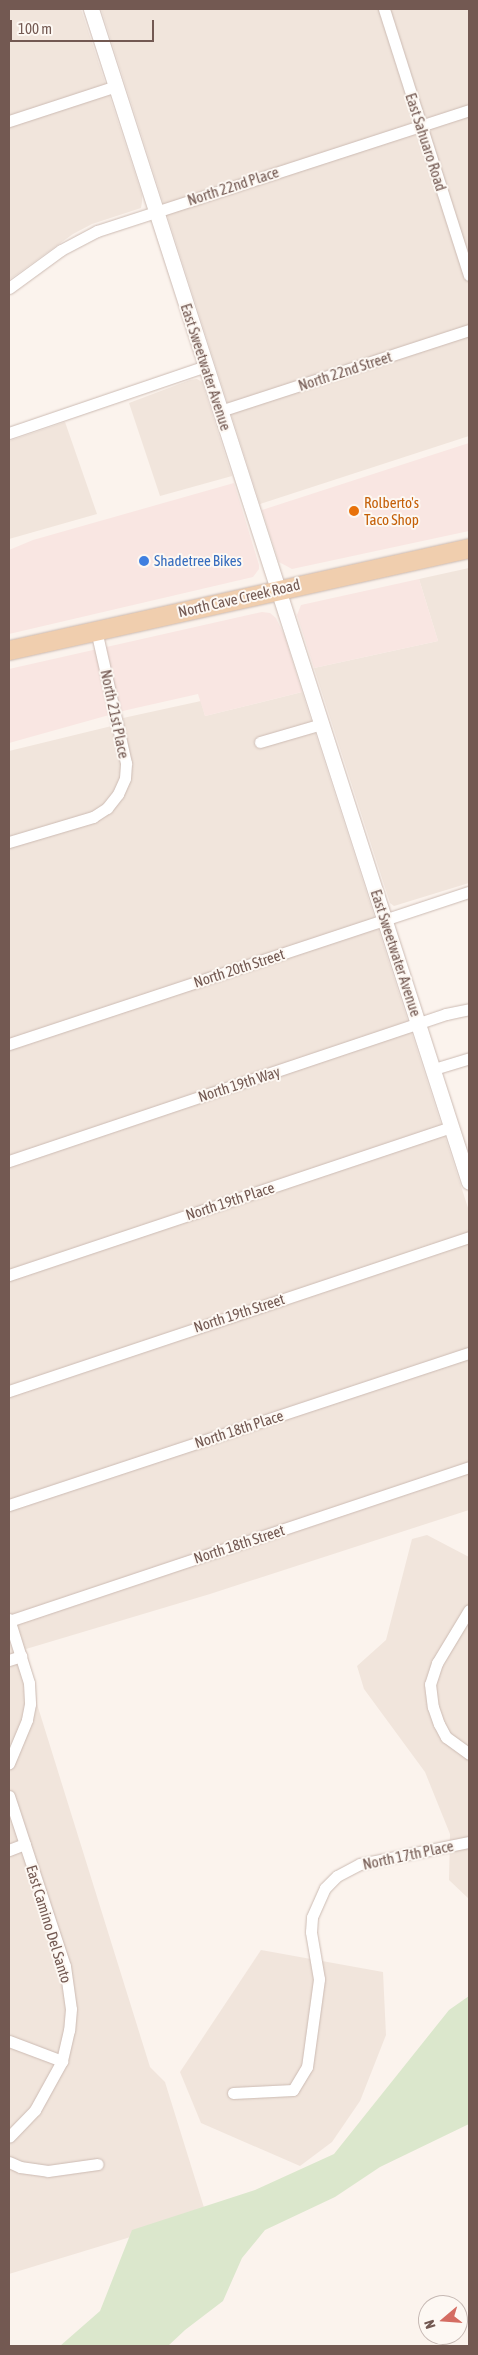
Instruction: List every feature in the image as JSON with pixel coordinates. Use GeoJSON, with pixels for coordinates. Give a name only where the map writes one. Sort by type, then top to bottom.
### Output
{"type":"FeatureCollection","features":[{"type":"Feature","properties":{"kind":"main road","name":"North Cave Creek Road"},"geometry":{"type":"LineString","coordinates":[[9,650],[469,548]]}},
{"type":"Feature","properties":{"kind":"street","name":"East Sahuaro Road"},"geometry":{"type":"LineString","coordinates":[[384,9],[469,275]]}},
{"type":"Feature","properties":{"kind":"street","name":"East Sweetwater Avenue"},"geometry":{"type":"LineString","coordinates":[[94,10],[116,86],[469,1182]]}},
{"type":"Feature","properties":{"kind":"street"},"geometry":{"type":"LineString","coordinates":[[9,121],[116,86]]}},
{"type":"Feature","properties":{"kind":"street","name":"North 22nd Place"},"geometry":{"type":"LineString","coordinates":[[9,288],[85,236],[156,210],[469,110]]}},
{"type":"Feature","properties":{"kind":"street","name":"North 22nd Street"},"geometry":{"type":"LineString","coordinates":[[220,411],[469,330]]}},
{"type":"Feature","properties":{"kind":"street"},"geometry":{"type":"LineString","coordinates":[[9,434],[206,366]]}},
{"type":"Feature","properties":{"kind":"street","name":"North 21st Place"},"geometry":{"type":"LineString","coordinates":[[9,842],[93,816],[107,808],[118,794],[125,778],[126,763],[96,630]]}},
{"type":"Feature","properties":{"kind":"street"},"geometry":{"type":"LineString","coordinates":[[260,742],[322,724]]}},
{"type":"Feature","properties":{"kind":"street","name":"North 20th Street"},"geometry":{"type":"LineString","coordinates":[[9,1044],[469,892]]}},
{"type":"Feature","properties":{"kind":"street","name":"North 19th Way"},"geometry":{"type":"LineString","coordinates":[[9,1161],[469,1008]]}},
{"type":"Feature","properties":{"kind":"street"},"geometry":{"type":"LineString","coordinates":[[434,1069],[469,1058]]}},
{"type":"Feature","properties":{"kind":"street","name":"North 19th Place"},"geometry":{"type":"LineString","coordinates":[[9,1275],[452,1127]]}},
{"type":"Feature","properties":{"kind":"street","name":"North 19th Street"},"geometry":{"type":"LineString","coordinates":[[9,1391],[469,1237]]}},
{"type":"Feature","properties":{"kind":"street","name":"North 18th Place"},"geometry":{"type":"LineString","coordinates":[[9,1505],[469,1352]]}},
{"type":"Feature","properties":{"kind":"street","name":"North 18th Street"},"geometry":{"type":"LineString","coordinates":[[9,1620],[469,1467]]}},
{"type":"Feature","properties":{"kind":"street"},"geometry":{"type":"LineString","coordinates":[[469,1610],[437,1663],[430,1684],[433,1707],[446,1737],[469,1754]]}},
{"type":"Feature","properties":{"kind":"street"},"geometry":{"type":"LineString","coordinates":[[9,1620],[29,1683],[30,1704],[27,1720],[9,1763]]}},
{"type":"Feature","properties":{"kind":"street"},"geometry":{"type":"LineString","coordinates":[[9,1660],[21,1656]]}},
{"type":"Feature","properties":{"kind":"street","name":"East Camino Del Santo"},"geometry":{"type":"LineString","coordinates":[[9,1796],[65,1966],[69,1990],[69,2030],[62,2061],[35,2110],[9,2137]]}},
{"type":"Feature","properties":{"kind":"street","name":"North 17th Place"},"geometry":{"type":"LineString","coordinates":[[233,2093],[293,2090],[307,2067],[319,1979],[311,1932],[312,1917],[325,1888],[338,1876],[360,1864],[469,1842]]}},
{"type":"Feature","properties":{"kind":"street","name":"East Camino Del Santo"},"geometry":{"type":"LineString","coordinates":[[9,1850],[24,1844]]}},
{"type":"Feature","properties":{"kind":"street"},"geometry":{"type":"LineString","coordinates":[[9,2042],[62,2061]]}},
{"type":"Feature","properties":{"kind":"street"},"geometry":{"type":"LineString","coordinates":[[9,2162],[20,2168],[48,2171],[98,2164]]}},
{"type":"Feature","properties":{"kind":"shaded area"},"geometry":{"type":"Polygon","coordinates":[[[9,9],[81,9],[142,195],[142,202],[141,208],[92,224],[73,234],[9,280],[9,9]]]}},
{"type":"Feature","properties":{"kind":"shaded area"},"geometry":{"type":"Polygon","coordinates":[[[101,9],[469,9],[469,436],[260,504],[101,9]]]}},
{"type":"Feature","properties":{"kind":"shaded area"},"geometry":{"type":"Polygon","coordinates":[[[197,379],[202,382],[232,476],[160,496],[129,403],[197,379]]]}},
{"type":"Feature","properties":{"kind":"shaded area"},"geometry":{"type":"Polygon","coordinates":[[[65,422],[97,514],[9,539],[9,441],[65,422]]]}},
{"type":"Feature","properties":{"kind":"shaded area"},"geometry":{"type":"Polygon","coordinates":[[[469,443],[469,531],[292,569],[279,562],[262,510],[469,443]]]}},
{"type":"Feature","properties":{"kind":"shaded area"},"geometry":{"type":"Polygon","coordinates":[[[234,483],[259,565],[259,569],[253,577],[9,634],[9,550],[33,540],[234,483]]]}},
{"type":"Feature","properties":{"kind":"shaded area"},"geometry":{"type":"Polygon","coordinates":[[[469,568],[469,883],[394,906],[390,903],[314,668],[438,641],[419,579],[469,568]]]}},
{"type":"Feature","properties":{"kind":"shaded area"},"geometry":{"type":"Polygon","coordinates":[[[419,579],[438,641],[314,668],[297,615],[301,605],[419,579]]]}},
{"type":"Feature","properties":{"kind":"shaded area"},"geometry":{"type":"Polygon","coordinates":[[[262,612],[270,613],[276,618],[285,637],[302,692],[205,716],[198,694],[127,710],[9,743],[9,669],[262,612]]]}},
{"type":"Feature","properties":{"kind":"shaded area"},"geometry":{"type":"Polygon","coordinates":[[[302,692],[469,1211],[469,1510],[210,1594],[26,1649],[36,1688],[37,1704],[150,2067],[165,2082],[206,2214],[9,2274],[9,751],[124,723],[123,718],[201,701],[205,716],[302,692]]]}},
{"type":"Feature","properties":{"kind":"shaded area"},"geometry":{"type":"Polygon","coordinates":[[[427,1535],[469,1557],[469,1899],[449,1880],[450,1834],[425,1772],[364,1689],[357,1666],[386,1640],[412,1539],[427,1535]]]}},
{"type":"Feature","properties":{"kind":"shaded area"},"geometry":{"type":"Polygon","coordinates":[[[261,1950],[383,1972],[386,2035],[360,2101],[332,2142],[300,2166],[201,2123],[180,2072],[261,1950]]]}},
{"type":"Feature","properties":{"kind":"green space"},"geometry":{"type":"Polygon","coordinates":[[[469,1996],[469,2124],[380,2167],[335,2197],[265,2230],[242,2258],[223,2301],[185,2330],[168,2346],[60,2346],[100,2311],[132,2230],[255,2190],[334,2154],[449,2010],[469,1996]]]}},
{"type":"Feature","properties":{"kind":"place","name":"Rolberto's Taco Shop"},"geometry":{"type":"Point","coordinates":[354,511]}},
{"type":"Feature","properties":{"kind":"place","name":"Shadetree Bikes"},"geometry":{"type":"Point","coordinates":[144,561]}}]}
